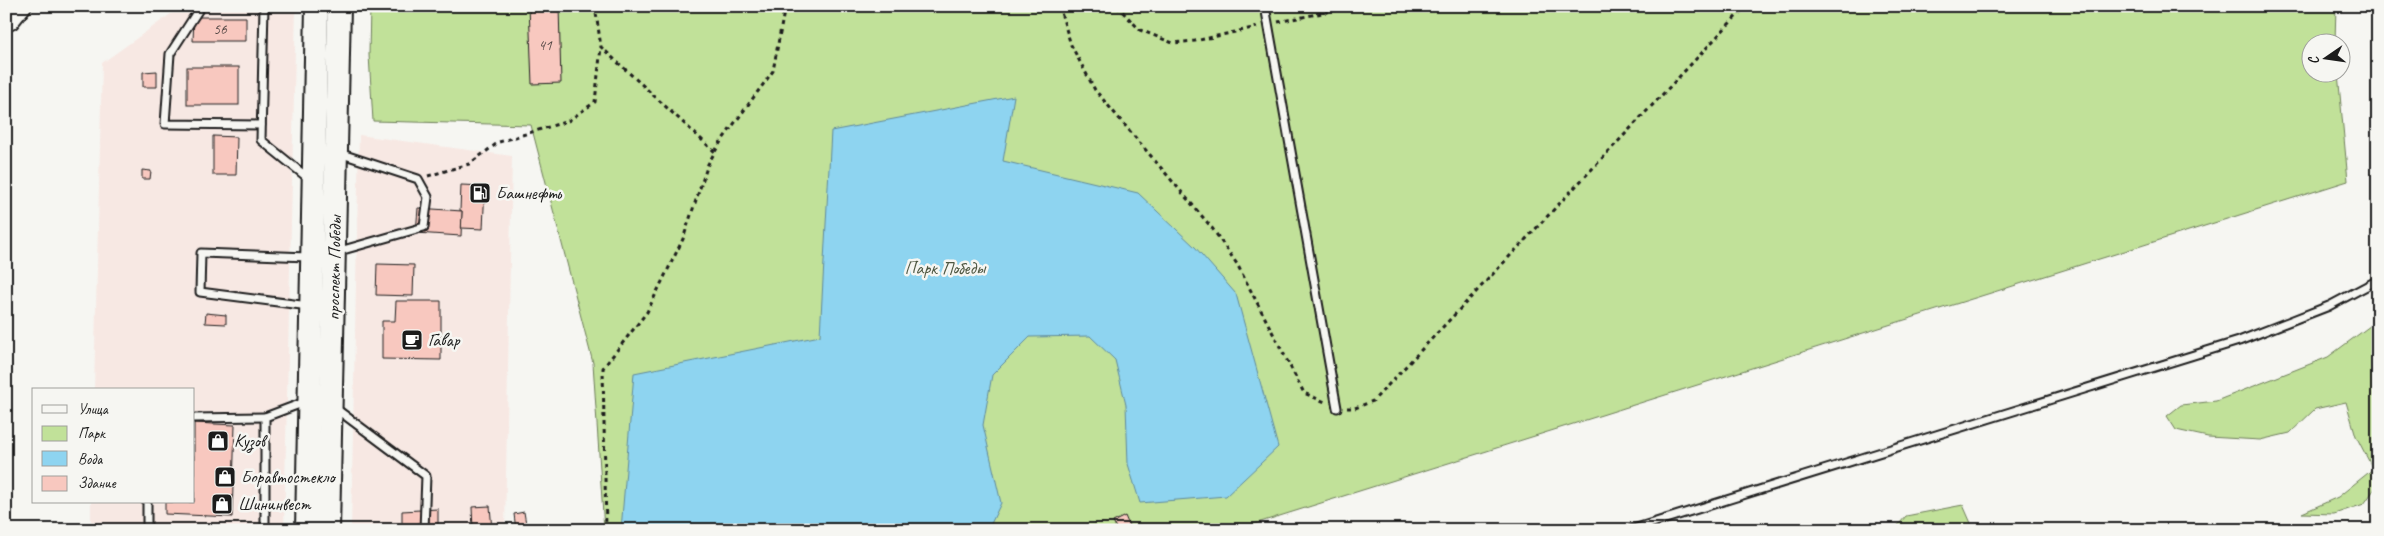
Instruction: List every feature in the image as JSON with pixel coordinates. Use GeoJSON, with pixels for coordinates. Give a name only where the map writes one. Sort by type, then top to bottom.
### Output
{"type":"FeatureCollection","features":[{"type":"Feature","properties":{"kind":"main road","name":"проспект Победы"},"geometry":{"type":"LineString","coordinates":[[317,6],[310,306],[320,403],[328,530]]}},
{"type":"Feature","properties":{"kind":"main road","name":"проспект Победы"},"geometry":{"type":"LineString","coordinates":[[307,530],[334,253],[339,6]]}},
{"type":"Feature","properties":{"kind":"street"},"geometry":{"type":"LineString","coordinates":[[6,24],[11,22],[24,6]]}},
{"type":"Feature","properties":{"kind":"lane"},"geometry":{"type":"LineString","coordinates":[[201,6],[170,54],[165,124],[261,126]]}},
{"type":"Feature","properties":{"kind":"lane"},"geometry":{"type":"LineString","coordinates":[[264,6],[261,140],[313,182]]}},
{"type":"Feature","properties":{"kind":"lane"},"geometry":{"type":"LineString","coordinates":[[1265,6],[1336,408]]}},
{"type":"Feature","properties":{"kind":"lane"},"geometry":{"type":"LineString","coordinates":[[334,253],[424,227],[428,197],[418,179],[337,152]]}},
{"type":"Feature","properties":{"kind":"lane"},"geometry":{"type":"LineString","coordinates":[[310,306],[200,292],[201,253],[311,257]]}},
{"type":"Feature","properties":{"kind":"lane"},"geometry":{"type":"LineString","coordinates":[[1630,530],[2239,341],[2329,306],[2378,280]]}},
{"type":"Feature","properties":{"kind":"lane"},"geometry":{"type":"LineString","coordinates":[[195,418],[265,417],[320,403],[426,476],[424,530]]}},
{"type":"Feature","properties":{"kind":"lane"},"geometry":{"type":"LineString","coordinates":[[265,417],[265,530]]}},
{"type":"Feature","properties":{"kind":"lane"},"geometry":{"type":"LineString","coordinates":[[147,530],[148,504]]}},
{"type":"Feature","properties":{"kind":"path"},"geometry":{"type":"LineString","coordinates":[[418,179],[469,164],[499,142],[568,121],[595,102],[600,47],[595,6]]}},
{"type":"Feature","properties":{"kind":"path"},"geometry":{"type":"LineString","coordinates":[[606,530],[603,368],[648,312],[683,240],[708,164],[714,152],[773,71],[785,6]]}},
{"type":"Feature","properties":{"kind":"path"},"geometry":{"type":"LineString","coordinates":[[1059,6],[1070,45],[1095,90],[1212,228],[1232,257],[1304,393],[1336,408],[1355,408],[1373,401],[1746,6]]}},
{"type":"Feature","properties":{"kind":"path"},"geometry":{"type":"LineString","coordinates":[[1117,6],[1140,30],[1173,43],[1195,41],[1356,6]]}},
{"type":"Feature","properties":{"kind":"path"},"geometry":{"type":"LineString","coordinates":[[600,47],[714,152]]}},
{"type":"Feature","properties":{"kind":"shaded area"},"geometry":{"type":"Polygon","coordinates":[[[182,6],[296,6],[284,530],[91,530],[91,504],[195,504],[195,388],[94,388],[102,63],[182,6]]]}},
{"type":"Feature","properties":{"kind":"shaded area"},"geometry":{"type":"Polygon","coordinates":[[[359,135],[512,156],[505,530],[351,530],[359,135]]]}},
{"type":"Feature","properties":{"kind":"green space","name":"Парк Победы"},"geometry":{"type":"Polygon","coordinates":[[[370,6],[2336,6],[2335,32],[2302,32],[2302,82],[2339,82],[2348,181],[1235,530],[604,530],[593,363],[531,125],[373,121],[369,55],[370,6]]]}},
{"type":"Feature","properties":{"kind":"green space"},"geometry":{"type":"Polygon","coordinates":[[[2378,320],[2378,484],[2364,504],[2334,514],[2302,513],[2338,497],[2373,469],[2356,436],[2346,402],[2315,409],[2290,433],[2260,440],[2208,437],[2176,430],[2167,416],[2181,405],[2216,401],[2328,357],[2378,320]]]}},
{"type":"Feature","properties":{"kind":"green space"},"geometry":{"type":"Polygon","coordinates":[[[1963,505],[1974,530],[1894,530],[1906,516],[1963,505]]]}},
{"type":"Feature","properties":{"kind":"water"},"geometry":{"type":"Polygon","coordinates":[[[1014,96],[1003,161],[1138,193],[1195,247],[1236,294],[1278,447],[1226,496],[1140,503],[1128,464],[1126,405],[1115,360],[1090,336],[1030,337],[992,375],[983,425],[1001,503],[988,530],[621,530],[634,373],[820,336],[831,131],[1014,96]]]}},
{"type":"Feature","properties":{"kind":"building"},"geometry":{"type":"Polygon","coordinates":[[[529,6],[559,6],[561,83],[532,84],[529,6]]]}},
{"type":"Feature","properties":{"kind":"building"},"geometry":{"type":"Polygon","coordinates":[[[194,17],[246,17],[246,41],[193,41],[194,17]]]}},
{"type":"Feature","properties":{"kind":"building"},"geometry":{"type":"Polygon","coordinates":[[[187,67],[239,67],[239,105],[187,105],[187,67]]]}},
{"type":"Feature","properties":{"kind":"building"},"geometry":{"type":"Polygon","coordinates":[[[157,71],[157,87],[143,87],[143,72],[157,71]]]}},
{"type":"Feature","properties":{"kind":"building"},"geometry":{"type":"Polygon","coordinates":[[[213,136],[237,137],[236,175],[213,175],[213,136]]]}},
{"type":"Feature","properties":{"kind":"building"},"geometry":{"type":"Polygon","coordinates":[[[142,170],[151,171],[150,179],[142,179],[142,170]]]}},
{"type":"Feature","properties":{"kind":"building"},"geometry":{"type":"Polygon","coordinates":[[[461,185],[485,186],[483,229],[461,228],[461,185]]]}},
{"type":"Feature","properties":{"kind":"building"},"geometry":{"type":"Polygon","coordinates":[[[418,208],[462,211],[461,236],[416,233],[418,208]]]}},
{"type":"Feature","properties":{"kind":"building"},"geometry":{"type":"Polygon","coordinates":[[[377,264],[414,265],[413,296],[376,295],[377,264]]]}},
{"type":"Feature","properties":{"kind":"building","name":"Гавар"},"geometry":{"type":"Polygon","coordinates":[[[396,301],[441,301],[441,360],[382,359],[382,321],[395,321],[396,301]]]}},
{"type":"Feature","properties":{"kind":"building"},"geometry":{"type":"Polygon","coordinates":[[[206,313],[226,315],[226,324],[205,323],[206,313]]]}},
{"type":"Feature","properties":{"kind":"building"},"geometry":{"type":"Polygon","coordinates":[[[195,423],[235,425],[232,517],[165,514],[165,504],[195,504],[195,423]]]}},
{"type":"Feature","properties":{"kind":"building"},"geometry":{"type":"Polygon","coordinates":[[[490,506],[492,530],[473,530],[472,507],[490,506]]]}},
{"type":"Feature","properties":{"kind":"building"},"geometry":{"type":"Polygon","coordinates":[[[438,509],[438,530],[402,530],[402,511],[438,509]]]}},
{"type":"Feature","properties":{"kind":"building"},"geometry":{"type":"Polygon","coordinates":[[[524,512],[527,530],[516,530],[514,514],[524,512]]]}},
{"type":"Feature","properties":{"kind":"building"},"geometry":{"type":"Polygon","coordinates":[[[1125,516],[1131,530],[1117,530],[1113,522],[1125,516]]]}},
{"type":"Feature","properties":{"kind":"place","name":"Башнефть"},"geometry":{"type":"Point","coordinates":[480,193]}},
{"type":"Feature","properties":{"kind":"place","name":"Гавар"},"geometry":{"type":"Point","coordinates":[412,340]}},
{"type":"Feature","properties":{"kind":"place","name":"Кузов"},"geometry":{"type":"Point","coordinates":[218,441]}},
{"type":"Feature","properties":{"kind":"place","name":"Боравтостекло"},"geometry":{"type":"Point","coordinates":[225,477]}},
{"type":"Feature","properties":{"kind":"place","name":"Шининвест"},"geometry":{"type":"Point","coordinates":[222,504]}}]}
